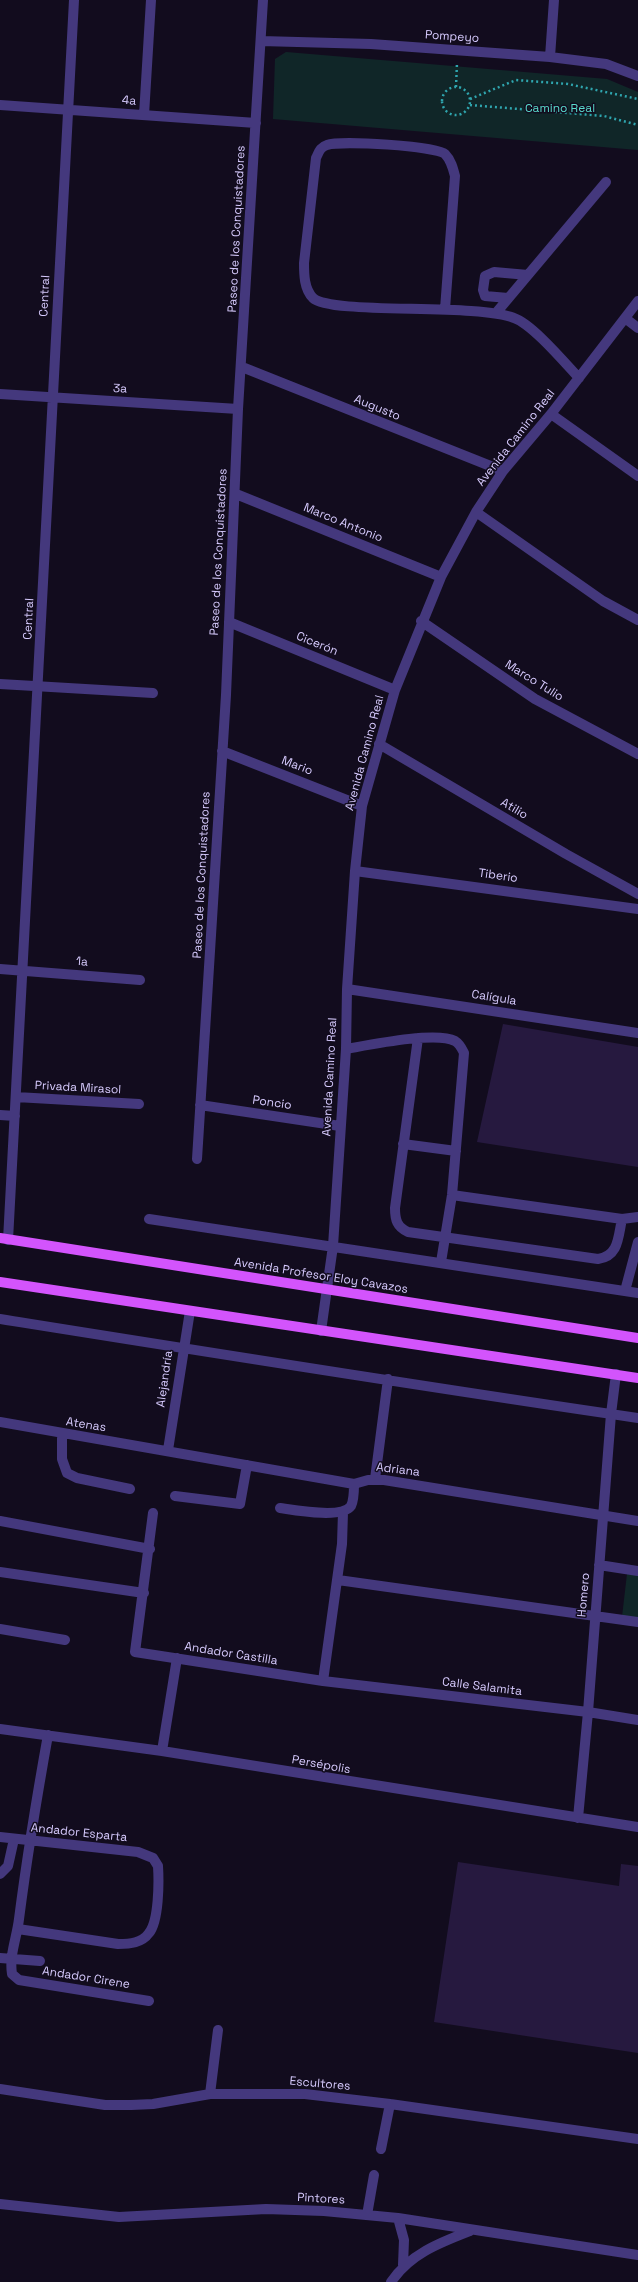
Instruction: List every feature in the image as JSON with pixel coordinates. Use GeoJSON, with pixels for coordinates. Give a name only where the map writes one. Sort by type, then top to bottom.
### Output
{"type":"FeatureCollection","features":[{"type":"Feature","properties":{"kind":"main road","name":"Avenida Profesor Eloy Cavazos"},"geometry":{"type":"LineString","coordinates":[[4,1239],[638,1338]]}},
{"type":"Feature","properties":{"kind":"main road"},"geometry":{"type":"LineString","coordinates":[[0,1282],[638,1378]]}},
{"type":"Feature","properties":{"kind":"street","name":"Central"},"geometry":{"type":"LineString","coordinates":[[4,1239],[15,1116],[74,0]]}},
{"type":"Feature","properties":{"kind":"street"},"geometry":{"type":"LineString","coordinates":[[144,115],[151,0]]}},
{"type":"Feature","properties":{"kind":"street","name":"Paseo de los Conquistadores"},"geometry":{"type":"LineString","coordinates":[[197,1159],[222,751],[236,494],[238,409],[242,367],[263,0]]}},
{"type":"Feature","properties":{"kind":"street"},"geometry":{"type":"LineString","coordinates":[[550,57],[554,0]]}},
{"type":"Feature","properties":{"kind":"street","name":"Pompeyo"},"geometry":{"type":"LineString","coordinates":[[261,41],[458,50],[550,57],[606,64],[638,76]]}},
{"type":"Feature","properties":{"kind":"street","name":"4a"},"geometry":{"type":"LineString","coordinates":[[0,105],[68,108],[256,123]]}},
{"type":"Feature","properties":{"kind":"street"},"geometry":{"type":"LineString","coordinates":[[445,309],[454,176],[452,164],[445,153],[436,150],[384,144],[338,143],[328,145],[320,149],[316,158],[304,263],[304,278],[308,292],[313,299],[327,303],[377,308],[445,309],[496,313],[516,318],[529,328],[579,378]]}},
{"type":"Feature","properties":{"kind":"street"},"geometry":{"type":"LineString","coordinates":[[496,313],[606,182]]}},
{"type":"Feature","properties":{"kind":"street"},"geometry":{"type":"LineString","coordinates":[[508,298],[485,296],[482,290],[485,276],[494,272],[528,275]]}},
{"type":"Feature","properties":{"kind":"street","name":"Avenida Camino Real"},"geometry":{"type":"LineString","coordinates":[[322,1331],[333,1246],[346,1049],[347,989],[355,871],[362,806],[394,690],[441,577],[476,512],[503,471],[551,414],[638,302]]}},
{"type":"Feature","properties":{"kind":"street"},"geometry":{"type":"LineString","coordinates":[[625,318],[638,328]]}},
{"type":"Feature","properties":{"kind":"street","name":"Augusto"},"geometry":{"type":"LineString","coordinates":[[242,367],[503,471]]}},
{"type":"Feature","properties":{"kind":"street","name":"3a"},"geometry":{"type":"LineString","coordinates":[[0,394],[238,409]]}},
{"type":"Feature","properties":{"kind":"street"},"geometry":{"type":"LineString","coordinates":[[551,414],[638,476]]}},
{"type":"Feature","properties":{"kind":"street","name":"Marco Antonio"},"geometry":{"type":"LineString","coordinates":[[236,494],[441,577]]}},
{"type":"Feature","properties":{"kind":"street"},"geometry":{"type":"LineString","coordinates":[[476,512],[603,601],[638,620]]}},
{"type":"Feature","properties":{"kind":"street","name":"Cicerón"},"geometry":{"type":"LineString","coordinates":[[229,622],[394,690]]}},
{"type":"Feature","properties":{"kind":"street","name":"Marco Tulio"},"geometry":{"type":"LineString","coordinates":[[421,622],[535,700],[638,754]]}},
{"type":"Feature","properties":{"kind":"street"},"geometry":{"type":"LineString","coordinates":[[0,684],[38,685],[153,693]]}},
{"type":"Feature","properties":{"kind":"street","name":"Atilio"},"geometry":{"type":"LineString","coordinates":[[380,744],[566,854],[638,894]]}},
{"type":"Feature","properties":{"kind":"street","name":"Mario"},"geometry":{"type":"LineString","coordinates":[[222,751],[362,806]]}},
{"type":"Feature","properties":{"kind":"street","name":"Tiberio"},"geometry":{"type":"LineString","coordinates":[[355,871],[638,909]]}},
{"type":"Feature","properties":{"kind":"street","name":"1a"},"geometry":{"type":"LineString","coordinates":[[0,969],[140,980]]}},
{"type":"Feature","properties":{"kind":"street","name":"Calígula"},"geometry":{"type":"LineString","coordinates":[[347,989],[638,1033]]}},
{"type":"Feature","properties":{"kind":"street"},"geometry":{"type":"LineString","coordinates":[[346,1049],[418,1038],[445,1038],[454,1041],[460,1046],[464,1053],[452,1196],[441,1262]]}},
{"type":"Feature","properties":{"kind":"street"},"geometry":{"type":"LineString","coordinates":[[418,1038],[395,1208],[397,1223],[400,1228],[408,1232],[598,1259],[608,1256],[617,1247],[622,1219]]}},
{"type":"Feature","properties":{"kind":"street","name":"Privada Mirasol"},"geometry":{"type":"LineString","coordinates":[[16,1097],[139,1104]]}},
{"type":"Feature","properties":{"kind":"street","name":"Poncio"},"geometry":{"type":"LineString","coordinates":[[200,1106],[340,1126]]}},
{"type":"Feature","properties":{"kind":"street"},"geometry":{"type":"LineString","coordinates":[[0,1115],[15,1116]]}},
{"type":"Feature","properties":{"kind":"street"},"geometry":{"type":"LineString","coordinates":[[403,1144],[456,1151]]}},
{"type":"Feature","properties":{"kind":"street"},"geometry":{"type":"LineString","coordinates":[[452,1196],[622,1219],[638,1217]]}},
{"type":"Feature","properties":{"kind":"street"},"geometry":{"type":"LineString","coordinates":[[149,1219],[638,1293]]}},
{"type":"Feature","properties":{"kind":"street"},"geometry":{"type":"LineString","coordinates":[[625,1291],[638,1242]]}},
{"type":"Feature","properties":{"kind":"street","name":"Alejandría"},"geometry":{"type":"LineString","coordinates":[[168,1450],[190,1311]]}},
{"type":"Feature","properties":{"kind":"street"},"geometry":{"type":"LineString","coordinates":[[0,1319],[388,1379],[469,1394],[638,1418]]}},
{"type":"Feature","properties":{"kind":"street","name":"Homero"},"geometry":{"type":"LineString","coordinates":[[578,1818],[588,1712],[611,1414],[616,1374]]}},
{"type":"Feature","properties":{"kind":"street"},"geometry":{"type":"LineString","coordinates":[[375,1479],[388,1379]]}},
{"type":"Feature","properties":{"kind":"street","name":"Atenas"},"geometry":{"type":"LineString","coordinates":[[0,1422],[62,1434],[168,1450]]}},
{"type":"Feature","properties":{"kind":"street"},"geometry":{"type":"LineString","coordinates":[[62,1434],[62,1459],[67,1473],[77,1478],[130,1489]]}},
{"type":"Feature","properties":{"kind":"street","name":"Adriana"},"geometry":{"type":"LineString","coordinates":[[168,1450],[354,1484],[375,1479],[638,1521]]}},
{"type":"Feature","properties":{"kind":"street"},"geometry":{"type":"LineString","coordinates":[[175,1496],[240,1504],[247,1464]]}},
{"type":"Feature","properties":{"kind":"street"},"geometry":{"type":"LineString","coordinates":[[280,1508],[324,1513],[343,1512],[347,1510],[352,1502],[354,1484]]}},
{"type":"Feature","properties":{"kind":"street"},"geometry":{"type":"LineString","coordinates":[[323,1681],[338,1580],[343,1512]]}},
{"type":"Feature","properties":{"kind":"street"},"geometry":{"type":"LineString","coordinates":[[0,1572],[144,1593],[153,1514]]}},
{"type":"Feature","properties":{"kind":"street"},"geometry":{"type":"LineString","coordinates":[[0,1521],[150,1549]]}},
{"type":"Feature","properties":{"kind":"street"},"geometry":{"type":"LineString","coordinates":[[599,1565],[638,1571]]}},
{"type":"Feature","properties":{"kind":"street"},"geometry":{"type":"LineString","coordinates":[[338,1580],[638,1622]]}},
{"type":"Feature","properties":{"kind":"street","name":"Andador Castilla"},"geometry":{"type":"LineString","coordinates":[[144,1593],[135,1652],[323,1681]]}},
{"type":"Feature","properties":{"kind":"street"},"geometry":{"type":"LineString","coordinates":[[0,1629],[65,1640]]}},
{"type":"Feature","properties":{"kind":"street"},"geometry":{"type":"LineString","coordinates":[[162,1751],[177,1658]]}},
{"type":"Feature","properties":{"kind":"street","name":"Calle Salamita"},"geometry":{"type":"LineString","coordinates":[[323,1681],[588,1712],[638,1720]]}},
{"type":"Feature","properties":{"kind":"street","name":"Persépolis"},"geometry":{"type":"LineString","coordinates":[[0,1729],[162,1751],[638,1827]]}},
{"type":"Feature","properties":{"kind":"street"},"geometry":{"type":"LineString","coordinates":[[11,1959],[18,1929],[30,1840],[48,1735]]}},
{"type":"Feature","properties":{"kind":"street","name":"Andador Esparta"},"geometry":{"type":"LineString","coordinates":[[0,1837],[138,1852],[153,1858],[158,1866],[156,1913],[154,1924],[149,1933],[142,1940],[130,1944],[118,1944],[18,1929]]}},
{"type":"Feature","properties":{"kind":"street"},"geometry":{"type":"LineString","coordinates":[[0,1874],[8,1866],[14,1839]]}},
{"type":"Feature","properties":{"kind":"street"},"geometry":{"type":"LineString","coordinates":[[0,1958],[40,1961]]}},
{"type":"Feature","properties":{"kind":"street","name":"Andador Cirene"},"geometry":{"type":"LineString","coordinates":[[11,1959],[12,1974],[19,1980],[149,2001]]}},
{"type":"Feature","properties":{"kind":"street"},"geometry":{"type":"LineString","coordinates":[[210,2094],[218,2030]]}},
{"type":"Feature","properties":{"kind":"street","name":"Escultores"},"geometry":{"type":"LineString","coordinates":[[0,2089],[105,2105],[152,2104],[210,2094],[305,2094],[390,2104],[638,2139]]}},
{"type":"Feature","properties":{"kind":"street"},"geometry":{"type":"LineString","coordinates":[[381,2149],[390,2104]]}},
{"type":"Feature","properties":{"kind":"street"},"geometry":{"type":"LineString","coordinates":[[367,2215],[374,2175]]}},
{"type":"Feature","properties":{"kind":"street","name":"Pintores"},"geometry":{"type":"LineString","coordinates":[[0,2204],[76,2214],[119,2217],[266,2209],[367,2215],[398,2218],[638,2255]]}},
{"type":"Feature","properties":{"kind":"street"},"geometry":{"type":"LineString","coordinates":[[398,2218],[404,2240],[403,2265]]}},
{"type":"Feature","properties":{"kind":"street"},"geometry":{"type":"LineString","coordinates":[[394,2280],[403,2265],[443,2241],[471,2230]]}},
{"type":"Feature","properties":{"kind":"path"},"geometry":{"type":"LineString","coordinates":[[456,87],[458,50]]}},
{"type":"Feature","properties":{"kind":"path"},"geometry":{"type":"LineString","coordinates":[[470,99],[516,80],[568,84],[638,99]]}},
{"type":"Feature","properties":{"kind":"path"},"geometry":{"type":"LineString","coordinates":[[456,87],[464,89],[470,99],[470,105],[464,113],[455,115],[446,112],[443,108],[442,98],[444,94],[447,90],[456,87]]}},
{"type":"Feature","properties":{"kind":"path"},"geometry":{"type":"LineString","coordinates":[[470,105],[604,116],[638,125]]}},
{"type":"Feature","properties":{"kind":"green space","name":"Camino Real"},"geometry":{"type":"Polygon","coordinates":[[[286,52],[607,79],[638,92],[638,150],[273,119],[275,59],[286,52]]]}},
{"type":"Feature","properties":{"kind":"green space"},"geometry":{"type":"Polygon","coordinates":[[[627,1574],[638,1575],[638,1619],[622,1617],[627,1574]]]}},
{"type":"Feature","properties":{"kind":"building"},"geometry":{"type":"Polygon","coordinates":[[[503,1024],[638,1047],[638,1167],[477,1142],[503,1024]]]}},
{"type":"Feature","properties":{"kind":"building"},"geometry":{"type":"Polygon","coordinates":[[[458,1862],[619,1886],[621,1864],[638,1866],[638,2053],[434,2022],[458,1862]]]}}]}
